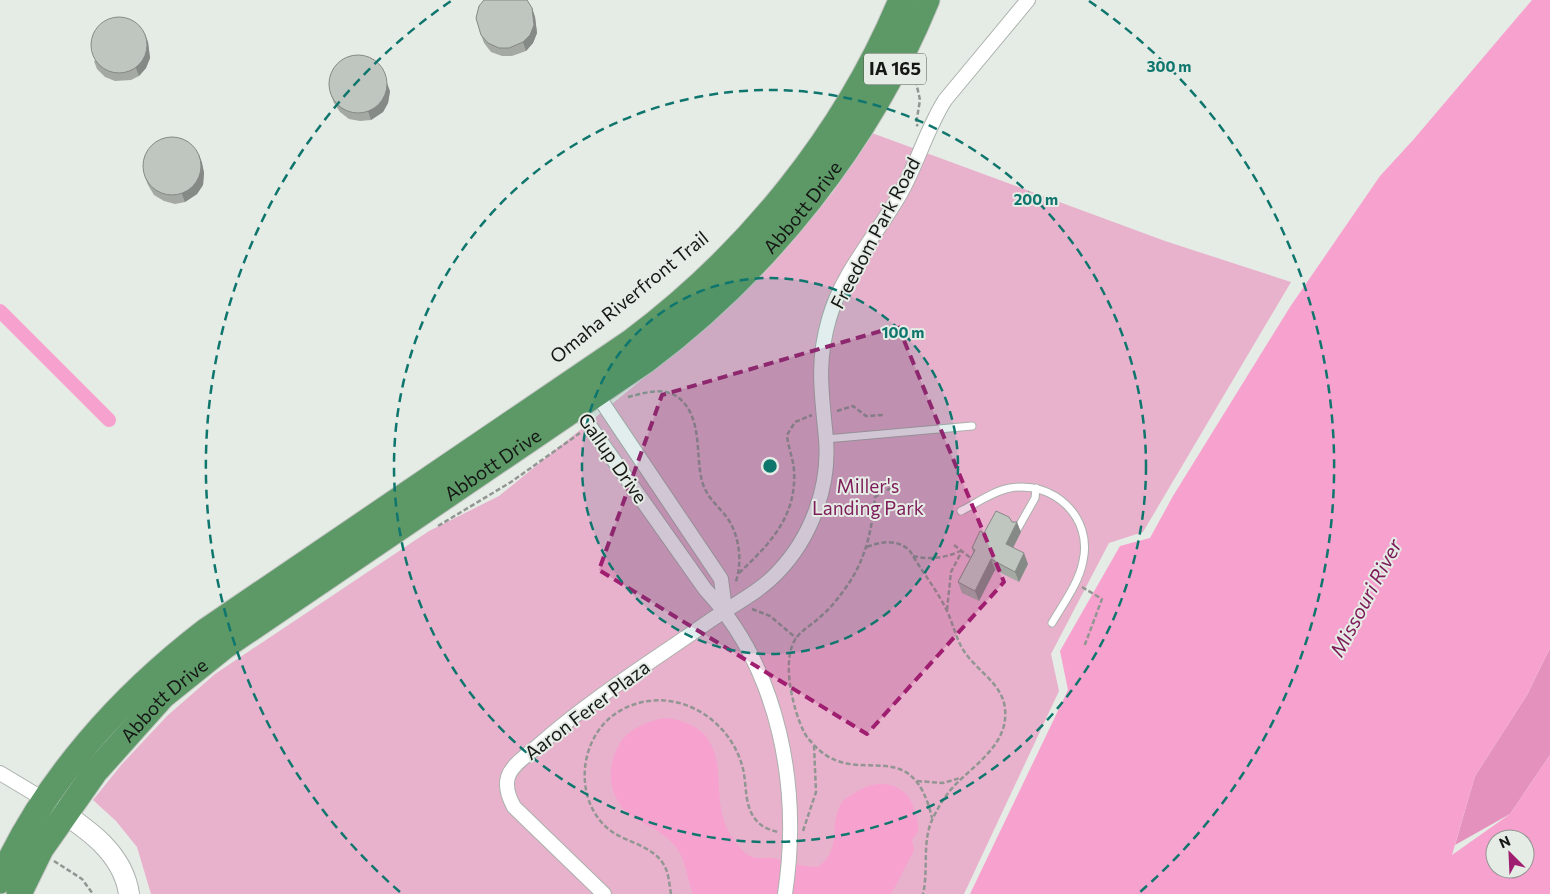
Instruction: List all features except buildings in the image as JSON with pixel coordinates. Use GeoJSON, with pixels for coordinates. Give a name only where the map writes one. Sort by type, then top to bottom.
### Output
{"type":"FeatureCollection","features":[{"type":"Feature","properties":{"kind":"highway","name":"Abbott Drive"},"geometry":{"type":"LineString","coordinates":[[55,807],[163,696],[224,647],[577,414],[680,335],[757,261],[798,214],[845,131],[858,86],[901,0]]}},
{"type":"Feature","properties":{"kind":"highway","name":"Abbott Drive"},"geometry":{"type":"LineString","coordinates":[[19,894],[23,868],[41,849],[55,807],[75,759],[146,679],[207,630],[573,382],[660,320],[704,282],[845,131],[897,64],[927,0]]}},
{"type":"Feature","properties":{"kind":"street","name":"Freedom Park Road"},"geometry":{"type":"LineString","coordinates":[[725,610],[776,574],[791,557],[805,536],[821,495],[827,456],[820,364],[829,318],[840,289],[900,195],[935,116],[956,86],[1028,0]]}},
{"type":"Feature","properties":{"kind":"street","name":"Gallup Drive"},"geometry":{"type":"LineString","coordinates":[[573,382],[577,414],[705,589],[725,610],[755,664],[778,726],[789,794],[791,856],[785,894]]}},
{"type":"Feature","properties":{"kind":"street","name":"Gallup Drive"},"geometry":{"type":"LineString","coordinates":[[573,382],[577,414],[721,579],[725,610]]}},
{"type":"Feature","properties":{"kind":"street","name":"Aaron Ferer Plaza"},"geometry":{"type":"LineString","coordinates":[[604,894],[514,807],[508,793],[508,778],[519,762],[586,707],[725,610]]}},
{"type":"Feature","properties":{"kind":"street"},"geometry":{"type":"LineString","coordinates":[[0,773],[55,807],[100,841],[114,856],[125,875],[129,894]]}},
{"type":"Feature","properties":{"kind":"lane"},"geometry":{"type":"LineString","coordinates":[[826,439],[972,426]]}},
{"type":"Feature","properties":{"kind":"lane"},"geometry":{"type":"LineString","coordinates":[[961,511],[1008,488],[1036,488],[1058,497],[1068,505],[1081,528],[1085,550],[1083,563],[1075,582],[1052,623]]}},
{"type":"Feature","properties":{"kind":"lane"},"geometry":{"type":"LineString","coordinates":[[1018,528],[1034,498],[1036,488]]}},
{"type":"Feature","properties":{"kind":"path"},"geometry":{"type":"LineString","coordinates":[[914,69],[920,100],[916,124],[928,132]]}},
{"type":"Feature","properties":{"kind":"path"},"geometry":{"type":"LineString","coordinates":[[622,398],[656,390],[668,392],[679,398],[690,413],[695,424],[702,480],[711,500],[727,517],[733,528],[739,550],[739,573],[725,610],[751,608],[770,616],[796,638]]}},
{"type":"Feature","properties":{"kind":"path"},"geometry":{"type":"LineString","coordinates":[[739,573],[767,546],[786,515],[794,480],[794,468],[787,435],[790,427],[804,417],[853,406],[866,416],[883,415]]}},
{"type":"Feature","properties":{"kind":"path"},"geometry":{"type":"LineString","coordinates":[[438,526],[489,496],[556,452]]}},
{"type":"Feature","properties":{"kind":"path"},"geometry":{"type":"LineString","coordinates":[[898,484],[875,496],[867,547],[848,584],[836,602],[796,638],[792,648],[790,682],[798,719],[805,734],[814,745],[834,761],[886,765],[917,781],[943,783],[963,777]]}},
{"type":"Feature","properties":{"kind":"path"},"geometry":{"type":"LineString","coordinates":[[867,547],[889,542],[905,546],[947,612],[966,654],[996,685],[1005,708],[1004,730],[999,739],[990,752],[951,789],[932,818],[925,850],[926,880],[923,894]]}},
{"type":"Feature","properties":{"kind":"path"},"geometry":{"type":"LineString","coordinates":[[954,545],[977,563]]}},
{"type":"Feature","properties":{"kind":"path"},"geometry":{"type":"LineString","coordinates":[[913,556],[943,557],[962,551]]}},
{"type":"Feature","properties":{"kind":"path"},"geometry":{"type":"LineString","coordinates":[[947,612],[951,572],[962,551]]}},
{"type":"Feature","properties":{"kind":"path"},"geometry":{"type":"LineString","coordinates":[[1075,582],[1102,599],[1084,647]]}},
{"type":"Feature","properties":{"kind":"path"},"geometry":{"type":"LineString","coordinates":[[671,894],[668,874],[661,860],[654,854],[612,832],[602,823],[588,799],[584,774],[590,745],[607,720],[620,711],[649,701],[666,701],[698,710],[722,728],[732,742],[739,757],[747,802],[756,820],[770,830],[791,833],[803,832],[810,815],[817,784],[814,745]]}},
{"type":"Feature","properties":{"kind":"path"},"geometry":{"type":"LineString","coordinates":[[917,781],[928,800],[932,818]]}},
{"type":"Feature","properties":{"kind":"path"},"geometry":{"type":"LineString","coordinates":[[23,868],[82,879],[93,894]]}},
{"type":"Feature","properties":{"kind":"highlighted area"},"geometry":{"type":"Polygon","coordinates":[[[898,326],[1004,582],[867,734],[599,570],[662,395],[898,326]]]}},
{"type":"Feature","properties":{"kind":"green space","name":"Miller's Landing Park"},"geometry":{"type":"Polygon","coordinates":[[[872,133],[1165,241],[1291,282],[1143,532],[1109,543],[1051,654],[1059,691],[964,894],[151,894],[137,847],[116,821],[93,800],[122,764],[167,716],[215,674],[429,531],[499,496],[716,319],[771,264],[833,192],[872,133]]]}},
{"type":"Feature","properties":{"kind":"shaded area"},"geometry":{"type":"Polygon","coordinates":[[[1550,648],[1550,755],[1510,814],[1455,845],[1475,776],[1527,695],[1550,648]]]}},
{"type":"Feature","properties":{"kind":"water","name":"Missouri River"},"geometry":{"type":"Polygon","coordinates":[[[1532,0],[1550,0],[1550,648],[1527,695],[1475,776],[1452,855],[1485,832],[1485,879],[1535,879],[1535,829],[1489,829],[1510,814],[1550,755],[1550,894],[970,894],[1068,690],[1060,651],[1120,546],[1150,538],[1173,496],[1290,307],[1380,176],[1414,139],[1532,0]]]}},
{"type":"Feature","properties":{"kind":"water"},"geometry":{"type":"Polygon","coordinates":[[[668,718],[692,725],[706,737],[714,751],[718,768],[721,805],[725,823],[739,847],[753,857],[773,858],[818,867],[831,852],[838,809],[845,799],[861,789],[880,784],[889,785],[905,793],[915,811],[918,831],[912,840],[914,850],[894,889],[890,894],[693,894],[684,864],[676,847],[659,831],[631,816],[623,809],[617,799],[611,780],[613,760],[623,739],[640,726],[654,720],[668,718]]]}},
{"type":"Feature","properties":{"kind":"waterway"},"geometry":{"type":"LineString","coordinates":[[0,311],[109,420]]}}]}
